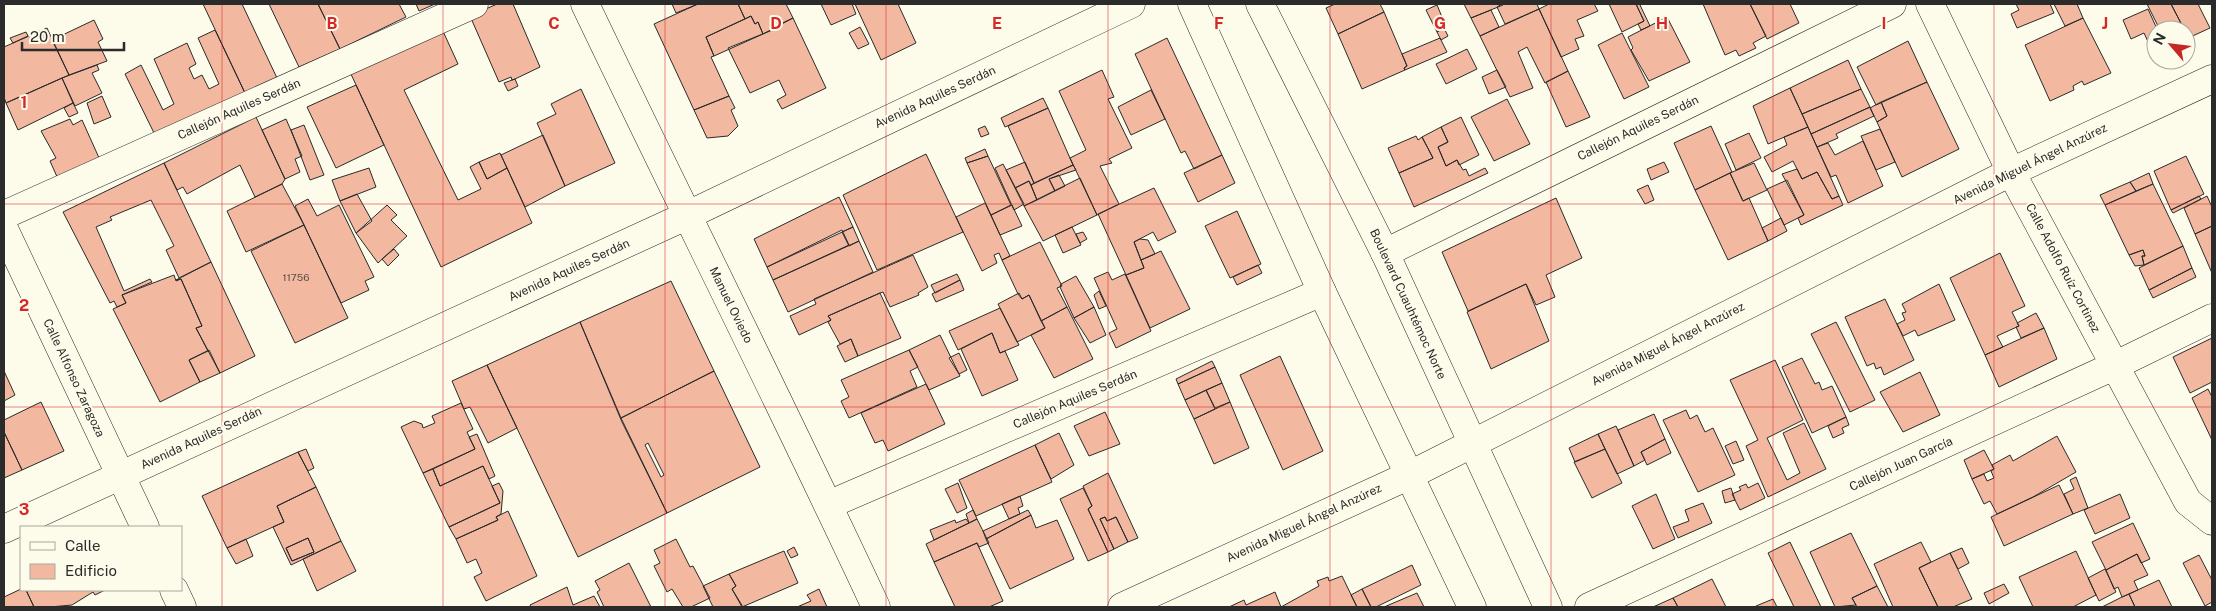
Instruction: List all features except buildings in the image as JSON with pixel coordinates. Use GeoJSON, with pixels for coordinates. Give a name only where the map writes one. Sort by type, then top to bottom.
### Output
{"type":"FeatureCollection","features":[{"type":"Feature","properties":{"kind":"street","name":"Callejón Aquiles Serdán"},"geometry":{"type":"LineString","coordinates":[[4,214],[474,4]]}},
{"type":"Feature","properties":{"kind":"street","name":"Manuel Oviedo"},"geometry":{"type":"LineString","coordinates":[[585,4],[686,216],[807,458],[876,607]]}},
{"type":"Feature","properties":{"kind":"street","name":"Avenida Aquiles Serdán"},"geometry":{"type":"LineString","coordinates":[[4,529],[686,216],[1131,4]]}},
{"type":"Feature","properties":{"kind":"street"},"geometry":{"type":"LineString","coordinates":[[1192,4],[1322,292],[1472,607]]}},
{"type":"Feature","properties":{"kind":"street","name":"Boulevard Cuauhtémoc Norte"},"geometry":{"type":"LineString","coordinates":[[1260,4],[1385,253],[1548,607]]}},
{"type":"Feature","properties":{"kind":"street","name":"Callejón Aquiles Serdán"},"geometry":{"type":"LineString","coordinates":[[1385,253],[1892,4]]}},
{"type":"Feature","properties":{"kind":"street","name":"Calle Adolfo Ruíz Cortinez"},"geometry":{"type":"LineString","coordinates":[[1930,4],[2011,172],[2188,502],[2212,521]]}},
{"type":"Feature","properties":{"kind":"street","name":"Avenida Miguel Ángel Anzúrez"},"geometry":{"type":"LineString","coordinates":[[1122,607],[1410,475],[1472,442],[2011,172],[2212,79]]}},
{"type":"Feature","properties":{"kind":"street","name":"Calle Alfonso Zaragoza"},"geometry":{"type":"LineString","coordinates":[[4,229],[145,526]]}},
{"type":"Feature","properties":{"kind":"street","name":"Callejón Aquiles Serdán"},"geometry":{"type":"LineString","coordinates":[[828,505],[1322,292]]}},
{"type":"Feature","properties":{"kind":"street","name":"Callejón Juan García"},"geometry":{"type":"LineString","coordinates":[[1589,607],[2116,365],[2212,318]]}},
{"type":"Feature","properties":{"kind":"street"},"geometry":{"type":"LineString","coordinates":[[174,591],[182,607]]}}]}
